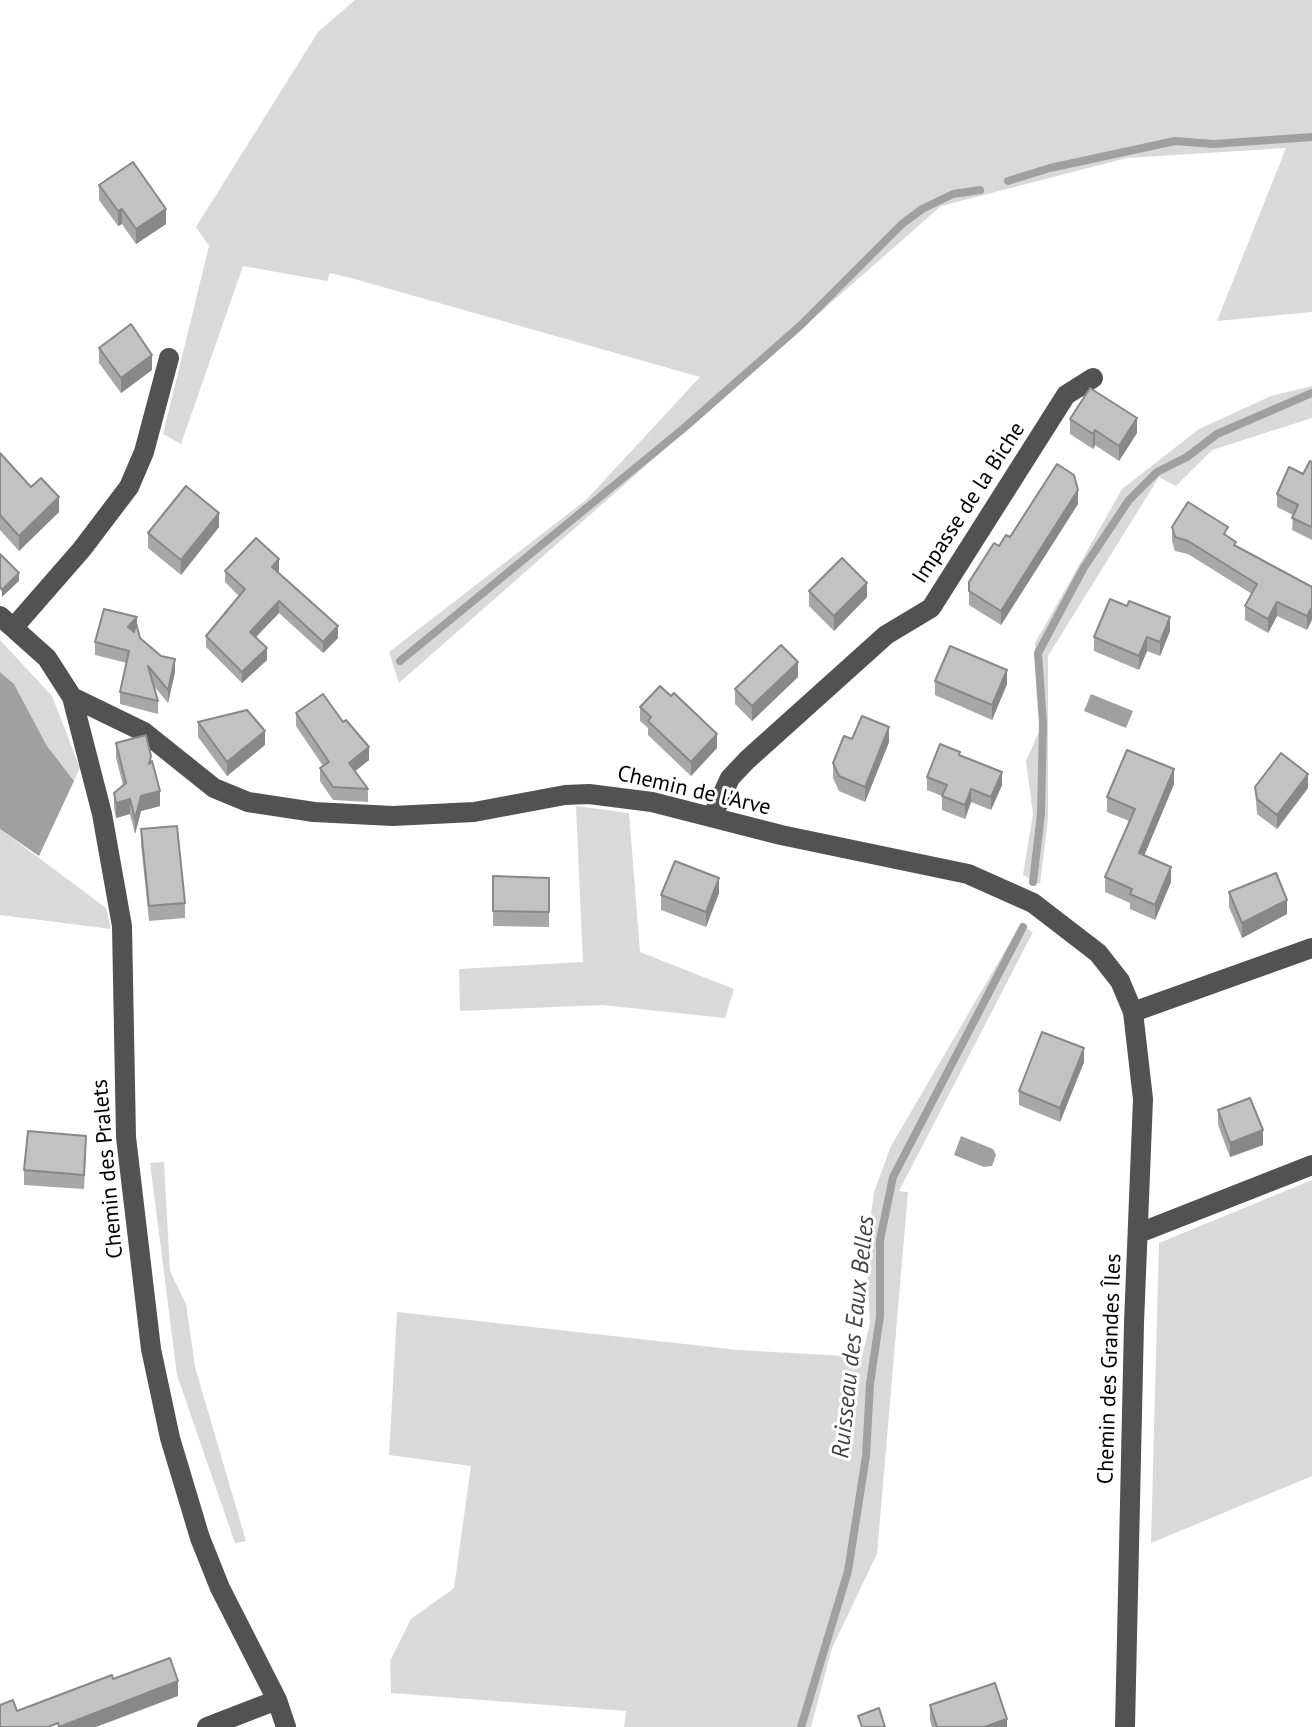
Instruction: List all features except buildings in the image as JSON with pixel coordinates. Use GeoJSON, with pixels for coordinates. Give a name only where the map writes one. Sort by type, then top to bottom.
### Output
{"type":"FeatureCollection","features":[{"type":"Feature","properties":{"kind":"street"},"geometry":{"type":"LineString","coordinates":[[7,622],[82,549],[129,487],[144,452],[169,358]]}},
{"type":"Feature","properties":{"kind":"street","name":"Impasse de la Biche"},"geometry":{"type":"LineString","coordinates":[[713,815],[730,778],[747,760],[886,635],[931,608],[1066,395],[1093,378]]}},
{"type":"Feature","properties":{"kind":"street","name":"Chemin des Pralets"},"geometry":{"type":"LineString","coordinates":[[7,622],[47,658],[72,697],[102,814],[119,901],[126,1137],[151,1349],[170,1438],[200,1538],[220,1588],[277,1700],[286,1727]]}},
{"type":"Feature","properties":{"kind":"street","name":"Chemin de l'Arve"},"geometry":{"type":"LineString","coordinates":[[72,697],[144,732],[222,793],[267,807],[393,816],[442,815],[589,794],[713,815],[781,835],[944,867],[998,885],[1033,903],[1098,953],[1120,981],[1133,1012]]}},
{"type":"Feature","properties":{"kind":"street"},"geometry":{"type":"LineString","coordinates":[[1133,1012],[1312,948]]}},
{"type":"Feature","properties":{"kind":"street","name":"Chemin des Grandes Îles"},"geometry":{"type":"LineString","coordinates":[[1125,1727],[1143,1099],[1133,1012]]}},
{"type":"Feature","properties":{"kind":"street"},"geometry":{"type":"LineString","coordinates":[[1139,1233],[1312,1165]]}},
{"type":"Feature","properties":{"kind":"street"},"geometry":{"type":"LineString","coordinates":[[207,1727],[277,1700]]}},
{"type":"Feature","properties":{"kind":"shaded area"},"geometry":{"type":"Polygon","coordinates":[[[355,0],[1312,0],[1312,312],[1217,321],[1286,148],[1127,158],[941,206],[399,683],[389,652],[586,500],[700,377],[351,278],[330,273],[327,281],[243,266],[181,444],[163,434],[209,246],[196,227],[318,32],[355,0]]]}},
{"type":"Feature","properties":{"kind":"shaded area"},"geometry":{"type":"Polygon","coordinates":[[[1312,386],[1312,418],[1212,450],[1176,486],[1159,477],[1048,656],[1048,819],[1040,884],[1023,875],[1033,814],[1026,761],[1040,729],[1035,643],[1122,489],[1199,429],[1271,396],[1312,386]]]}},
{"type":"Feature","properties":{"kind":"shaded area"},"geometry":{"type":"Polygon","coordinates":[[[0,640],[52,696],[80,768],[74,781],[47,746],[14,684],[0,672],[0,640]]]}},
{"type":"Feature","properties":{"kind":"shaded area"},"geometry":{"type":"Polygon","coordinates":[[[0,672],[14,684],[47,746],[74,781],[39,856],[0,829],[0,672]]]}},
{"type":"Feature","properties":{"kind":"shaded area"},"geometry":{"type":"Polygon","coordinates":[[[1091,694],[1133,711],[1126,728],[1084,711],[1091,694]]]}},
{"type":"Feature","properties":{"kind":"shaded area"},"geometry":{"type":"Polygon","coordinates":[[[576,806],[629,813],[640,952],[734,989],[725,1018],[602,1005],[460,1011],[459,969],[583,962],[576,806]]]}},
{"type":"Feature","properties":{"kind":"shaded area"},"geometry":{"type":"Polygon","coordinates":[[[0,829],[106,908],[111,929],[0,915],[0,829]]]}},
{"type":"Feature","properties":{"kind":"shaded area"},"geometry":{"type":"Polygon","coordinates":[[[1020,925],[1033,932],[899,1191],[908,1192],[877,1554],[832,1648],[811,1727],[624,1727],[626,1711],[391,1693],[390,1661],[411,1619],[454,1588],[471,1466],[389,1455],[397,1312],[738,1350],[862,1357],[870,1323],[866,1250],[874,1192],[891,1146],[1020,925]]]}},
{"type":"Feature","properties":{"kind":"shaded area"},"geometry":{"type":"Polygon","coordinates":[[[961,1136],[993,1149],[996,1155],[992,1166],[984,1167],[954,1155],[961,1136]]]}},
{"type":"Feature","properties":{"kind":"shaded area"},"geometry":{"type":"Polygon","coordinates":[[[164,1162],[170,1271],[186,1304],[195,1367],[246,1541],[235,1543],[177,1375],[150,1163],[164,1162]]]}},
{"type":"Feature","properties":{"kind":"shaded area"},"geometry":{"type":"Polygon","coordinates":[[[1312,1180],[1312,1476],[1151,1543],[1159,1243],[1312,1180]]]}},
{"type":"Feature","properties":{"kind":"waterway"},"geometry":{"type":"LineString","coordinates":[[1008,181],[1050,168],[1175,141],[1213,144],[1312,137]]}},
{"type":"Feature","properties":{"kind":"waterway"},"geometry":{"type":"LineString","coordinates":[[400,661],[684,428],[801,325],[902,224],[922,209],[953,194],[980,190]]}},
{"type":"Feature","properties":{"kind":"waterway","name":"Ruisseau des Eaux Belles"},"geometry":{"type":"LineString","coordinates":[[1033,882],[1041,814],[1043,724],[1038,653],[1083,569],[1129,500],[1157,472],[1187,457],[1217,434],[1312,393]]}},
{"type":"Feature","properties":{"kind":"waterway","name":"Ruisseau des Eaux Belles"},"geometry":{"type":"LineString","coordinates":[[801,1727],[848,1571],[866,1456],[870,1384],[880,1316],[880,1240],[893,1177],[1023,927]]}}]}
